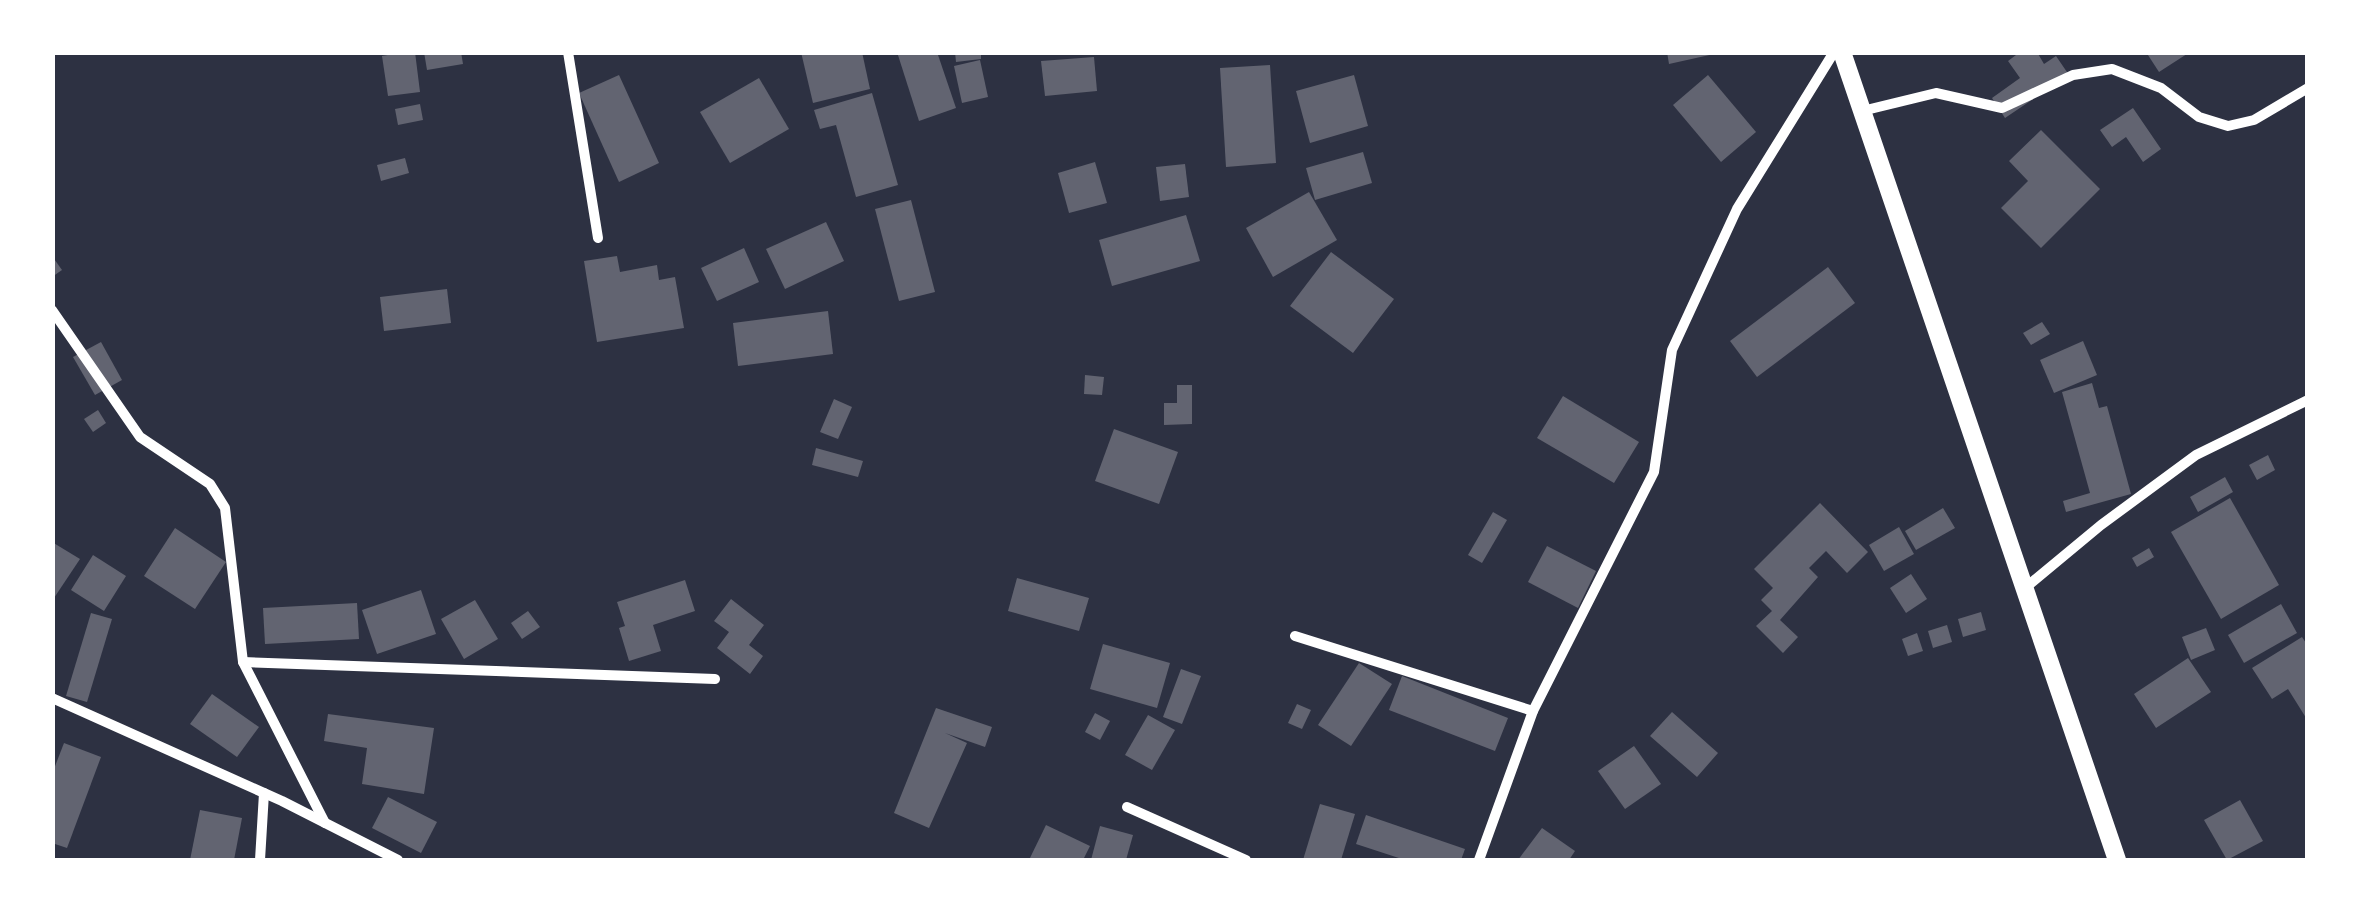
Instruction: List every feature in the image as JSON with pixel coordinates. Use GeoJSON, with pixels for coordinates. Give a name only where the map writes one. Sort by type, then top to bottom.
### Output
{"type":"FeatureCollection","features":[{"type":"Feature","properties":{"kind":"main road"},"geometry":{"type":"LineString","coordinates":[[1842,52],[2117,860]]}},
{"type":"Feature","properties":{"kind":"street"},"geometry":{"type":"LineString","coordinates":[[568,52],[598,238]]}},
{"type":"Feature","properties":{"kind":"street"},"geometry":{"type":"LineString","coordinates":[[1479,860],[1533,712],[1654,472],[1672,350],[1737,209],[1834,52]]}},
{"type":"Feature","properties":{"kind":"street"},"geometry":{"type":"LineString","coordinates":[[1862,111],[1936,93],[2002,108],[2073,75],[2112,69],[2161,88],[2200,118],[2228,126],[2254,120],[2308,88]]}},
{"type":"Feature","properties":{"kind":"street"},"geometry":{"type":"LineString","coordinates":[[52,310],[140,437],[210,484],[224,508],[243,662],[325,823]]}},
{"type":"Feature","properties":{"kind":"street"},"geometry":{"type":"LineString","coordinates":[[2025,588],[2196,456],[2308,400]]}},
{"type":"Feature","properties":{"kind":"street"},"geometry":{"type":"LineString","coordinates":[[1295,636],[1533,712]]}},
{"type":"Feature","properties":{"kind":"street"},"geometry":{"type":"LineString","coordinates":[[243,662],[715,678]]}},
{"type":"Feature","properties":{"kind":"street"},"geometry":{"type":"LineString","coordinates":[[52,698],[264,793],[398,860]]}},
{"type":"Feature","properties":{"kind":"street"},"geometry":{"type":"LineString","coordinates":[[260,860],[264,793]]}},
{"type":"Feature","properties":{"kind":"street"},"geometry":{"type":"LineString","coordinates":[[1128,807],[1246,860]]}},
{"type":"Feature","properties":{"kind":"building"},"geometry":{"type":"Polygon","coordinates":[[[415,52],[420,92],[388,96],[382,56],[415,52]]]}},
{"type":"Feature","properties":{"kind":"building"},"geometry":{"type":"Polygon","coordinates":[[[424,52],[461,52],[463,64],[427,70],[424,52]]]}},
{"type":"Feature","properties":{"kind":"building"},"geometry":{"type":"Polygon","coordinates":[[[801,52],[862,52],[870,89],[813,103],[801,52]]]}},
{"type":"Feature","properties":{"kind":"building"},"geometry":{"type":"Polygon","coordinates":[[[897,52],[937,52],[956,108],[919,121],[897,52]]]}},
{"type":"Feature","properties":{"kind":"building"},"geometry":{"type":"Polygon","coordinates":[[[955,52],[981,52],[981,59],[956,62],[955,52]]]}},
{"type":"Feature","properties":{"kind":"building"},"geometry":{"type":"Polygon","coordinates":[[[1667,52],[1714,52],[1714,54],[1669,64],[1667,52]]]}},
{"type":"Feature","properties":{"kind":"building"},"geometry":{"type":"Polygon","coordinates":[[[2020,52],[2037,52],[2044,64],[2056,56],[2069,75],[2005,118],[1992,98],[2020,78],[2008,61],[2020,52]]]}},
{"type":"Feature","properties":{"kind":"building"},"geometry":{"type":"Polygon","coordinates":[[[2146,52],[2190,52],[2159,72],[2146,52]]]}},
{"type":"Feature","properties":{"kind":"building"},"geometry":{"type":"Polygon","coordinates":[[[1094,57],[1097,91],[1045,96],[1041,61],[1094,57]]]}},
{"type":"Feature","properties":{"kind":"building"},"geometry":{"type":"Polygon","coordinates":[[[980,60],[988,97],[962,103],[954,66],[980,60]]]}},
{"type":"Feature","properties":{"kind":"building"},"geometry":{"type":"Polygon","coordinates":[[[1270,65],[1276,163],[1226,167],[1220,68],[1270,65]]]}},
{"type":"Feature","properties":{"kind":"building"},"geometry":{"type":"Polygon","coordinates":[[[619,75],[659,163],[619,182],[579,93],[619,75]]]}},
{"type":"Feature","properties":{"kind":"building"},"geometry":{"type":"Polygon","coordinates":[[[1354,75],[1368,126],[1310,143],[1296,91],[1354,75]]]}},
{"type":"Feature","properties":{"kind":"building"},"geometry":{"type":"Polygon","coordinates":[[[1708,75],[1756,132],[1721,162],[1673,105],[1708,75]]]}},
{"type":"Feature","properties":{"kind":"building"},"geometry":{"type":"Polygon","coordinates":[[[759,78],[789,129],[730,163],[700,112],[759,78]]]}},
{"type":"Feature","properties":{"kind":"building"},"geometry":{"type":"Polygon","coordinates":[[[872,93],[898,185],[856,197],[836,125],[820,129],[814,110],[872,93]]]}},
{"type":"Feature","properties":{"kind":"building"},"geometry":{"type":"Polygon","coordinates":[[[420,104],[423,120],[398,125],[395,109],[420,104]]]}},
{"type":"Feature","properties":{"kind":"building"},"geometry":{"type":"Polygon","coordinates":[[[2133,108],[2161,149],[2143,162],[2126,137],[2112,147],[2100,130],[2133,108]]]}},
{"type":"Feature","properties":{"kind":"building"},"geometry":{"type":"Polygon","coordinates":[[[2041,130],[2100,189],[2041,248],[2001,208],[2028,181],[2009,161],[2041,130]]]}},
{"type":"Feature","properties":{"kind":"building"},"geometry":{"type":"Polygon","coordinates":[[[1363,152],[1372,183],[1315,200],[1306,168],[1363,152]]]}},
{"type":"Feature","properties":{"kind":"building"},"geometry":{"type":"Polygon","coordinates":[[[405,158],[409,173],[381,181],[377,165],[405,158]]]}},
{"type":"Feature","properties":{"kind":"building"},"geometry":{"type":"Polygon","coordinates":[[[1095,162],[1107,203],[1069,213],[1058,173],[1095,162]]]}},
{"type":"Feature","properties":{"kind":"building"},"geometry":{"type":"Polygon","coordinates":[[[1185,164],[1189,197],[1160,201],[1156,167],[1185,164]]]}},
{"type":"Feature","properties":{"kind":"building"},"geometry":{"type":"Polygon","coordinates":[[[1309,192],[1337,240],[1273,277],[1246,228],[1309,192]]]}},
{"type":"Feature","properties":{"kind":"building"},"geometry":{"type":"Polygon","coordinates":[[[911,200],[935,292],[899,301],[875,209],[911,200]]]}},
{"type":"Feature","properties":{"kind":"building"},"geometry":{"type":"Polygon","coordinates":[[[1186,215],[1200,261],[1112,286],[1099,240],[1186,215]]]}},
{"type":"Feature","properties":{"kind":"building"},"geometry":{"type":"Polygon","coordinates":[[[826,222],[844,261],[785,289],[766,249],[826,222]]]}},
{"type":"Feature","properties":{"kind":"building"},"geometry":{"type":"Polygon","coordinates":[[[744,248],[759,282],[717,301],[701,268],[744,248]]]}},
{"type":"Feature","properties":{"kind":"building"},"geometry":{"type":"Polygon","coordinates":[[[1331,252],[1394,299],[1353,353],[1290,306],[1331,252]]]}},
{"type":"Feature","properties":{"kind":"building"},"geometry":{"type":"Polygon","coordinates":[[[52,256],[62,270],[52,277],[52,256]]]}},
{"type":"Feature","properties":{"kind":"building"},"geometry":{"type":"Polygon","coordinates":[[[617,256],[620,272],[657,265],[659,280],[675,277],[684,328],[597,342],[584,261],[617,256]]]}},
{"type":"Feature","properties":{"kind":"building"},"geometry":{"type":"Polygon","coordinates":[[[1828,267],[1855,303],[1757,377],[1730,341],[1828,267]]]}},
{"type":"Feature","properties":{"kind":"building"},"geometry":{"type":"Polygon","coordinates":[[[447,289],[451,323],[384,331],[380,297],[447,289]]]}},
{"type":"Feature","properties":{"kind":"building"},"geometry":{"type":"Polygon","coordinates":[[[828,311],[833,354],[738,366],[733,323],[828,311]]]}},
{"type":"Feature","properties":{"kind":"building"},"geometry":{"type":"Polygon","coordinates":[[[2042,322],[2050,334],[2031,345],[2023,333],[2042,322]]]}},
{"type":"Feature","properties":{"kind":"building"},"geometry":{"type":"Polygon","coordinates":[[[2083,341],[2097,375],[2054,393],[2040,360],[2083,341]]]}},
{"type":"Feature","properties":{"kind":"building"},"geometry":{"type":"Polygon","coordinates":[[[101,342],[122,380],[95,395],[73,357],[101,342]]]}},
{"type":"Feature","properties":{"kind":"building"},"geometry":{"type":"Polygon","coordinates":[[[1085,375],[1104,377],[1102,395],[1084,394],[1085,375]]]}},
{"type":"Feature","properties":{"kind":"building"},"geometry":{"type":"Polygon","coordinates":[[[2092,383],[2099,408],[2107,406],[2131,494],[2066,512],[2063,501],[2090,493],[2062,392],[2092,383]]]}},
{"type":"Feature","properties":{"kind":"building"},"geometry":{"type":"Polygon","coordinates":[[[1177,385],[1192,385],[1192,424],[1164,425],[1164,403],[1177,403],[1177,385]]]}},
{"type":"Feature","properties":{"kind":"building"},"geometry":{"type":"Polygon","coordinates":[[[1563,396],[1639,442],[1614,483],[1537,438],[1563,396]]]}},
{"type":"Feature","properties":{"kind":"building"},"geometry":{"type":"Polygon","coordinates":[[[834,399],[852,407],[838,439],[820,432],[834,399]]]}},
{"type":"Feature","properties":{"kind":"building"},"geometry":{"type":"Polygon","coordinates":[[[98,410],[106,423],[93,432],[84,419],[98,410]]]}},
{"type":"Feature","properties":{"kind":"building"},"geometry":{"type":"Polygon","coordinates":[[[1114,429],[1178,452],[1159,504],[1095,481],[1114,429]]]}},
{"type":"Feature","properties":{"kind":"building"},"geometry":{"type":"Polygon","coordinates":[[[816,448],[863,461],[858,477],[812,465],[816,448]]]}},
{"type":"Feature","properties":{"kind":"building"},"geometry":{"type":"Polygon","coordinates":[[[2268,455],[2275,470],[2257,480],[2249,465],[2268,455]]]}},
{"type":"Feature","properties":{"kind":"building"},"geometry":{"type":"Polygon","coordinates":[[[2225,477],[2233,492],[2198,512],[2190,497],[2225,477]]]}},
{"type":"Feature","properties":{"kind":"building"},"geometry":{"type":"Polygon","coordinates":[[[2230,498],[2279,585],[2221,619],[2171,532],[2230,498]]]}},
{"type":"Feature","properties":{"kind":"building"},"geometry":{"type":"Polygon","coordinates":[[[1820,503],[1868,552],[1847,573],[1826,551],[1809,568],[1818,577],[1780,620],[1798,637],[1783,653],[1756,626],[1772,611],[1761,600],[1773,588],[1754,569],[1820,503]]]}},
{"type":"Feature","properties":{"kind":"building"},"geometry":{"type":"Polygon","coordinates":[[[1943,508],[1955,528],[1916,550],[1905,531],[1943,508]]]}},
{"type":"Feature","properties":{"kind":"building"},"geometry":{"type":"Polygon","coordinates":[[[1493,512],[1507,520],[1482,563],[1468,555],[1493,512]]]}},
{"type":"Feature","properties":{"kind":"building"},"geometry":{"type":"Polygon","coordinates":[[[1899,527],[1914,554],[1884,571],[1869,545],[1899,527]]]}},
{"type":"Feature","properties":{"kind":"building"},"geometry":{"type":"Polygon","coordinates":[[[175,528],[226,562],[195,609],[144,576],[175,528]]]}},
{"type":"Feature","properties":{"kind":"building"},"geometry":{"type":"Polygon","coordinates":[[[52,542],[80,559],[52,601],[52,542]]]}},
{"type":"Feature","properties":{"kind":"building"},"geometry":{"type":"Polygon","coordinates":[[[1547,546],[1596,571],[1578,608],[1528,582],[1547,546]]]}},
{"type":"Feature","properties":{"kind":"building"},"geometry":{"type":"Polygon","coordinates":[[[2149,548],[2154,557],[2137,567],[2132,558],[2149,548]]]}},
{"type":"Feature","properties":{"kind":"building"},"geometry":{"type":"Polygon","coordinates":[[[93,555],[126,576],[104,611],[71,590],[93,555]]]}},
{"type":"Feature","properties":{"kind":"building"},"geometry":{"type":"Polygon","coordinates":[[[1911,574],[1927,599],[1906,613],[1890,588],[1911,574]]]}},
{"type":"Feature","properties":{"kind":"building"},"geometry":{"type":"Polygon","coordinates":[[[1017,578],[1089,598],[1079,631],[1008,611],[1017,578]]]}},
{"type":"Feature","properties":{"kind":"building"},"geometry":{"type":"Polygon","coordinates":[[[685,580],[695,611],[653,625],[661,651],[629,661],[619,628],[625,626],[617,602],[685,580]]]}},
{"type":"Feature","properties":{"kind":"building"},"geometry":{"type":"Polygon","coordinates":[[[421,590],[436,634],[377,654],[362,610],[421,590]]]}},
{"type":"Feature","properties":{"kind":"building"},"geometry":{"type":"Polygon","coordinates":[[[731,599],[764,625],[749,645],[763,656],[750,674],[717,648],[729,632],[714,621],[731,599]]]}},
{"type":"Feature","properties":{"kind":"building"},"geometry":{"type":"Polygon","coordinates":[[[475,600],[498,639],[464,659],[441,619],[475,600]]]}},
{"type":"Feature","properties":{"kind":"building"},"geometry":{"type":"Polygon","coordinates":[[[357,603],[359,639],[265,644],[263,608],[357,603]]]}},
{"type":"Feature","properties":{"kind":"building"},"geometry":{"type":"Polygon","coordinates":[[[2281,604],[2297,633],[2244,663],[2228,635],[2281,604]]]}},
{"type":"Feature","properties":{"kind":"building"},"geometry":{"type":"Polygon","coordinates":[[[528,611],[540,627],[522,639],[511,623],[528,611]]]}},
{"type":"Feature","properties":{"kind":"building"},"geometry":{"type":"Polygon","coordinates":[[[1981,612],[1986,630],[1963,637],[1958,619],[1981,612]]]}},
{"type":"Feature","properties":{"kind":"building"},"geometry":{"type":"Polygon","coordinates":[[[91,613],[112,619],[87,702],[66,696],[91,613]]]}},
{"type":"Feature","properties":{"kind":"building"},"geometry":{"type":"Polygon","coordinates":[[[1947,625],[1952,642],[1933,648],[1928,631],[1947,625]]]}},
{"type":"Feature","properties":{"kind":"building"},"geometry":{"type":"Polygon","coordinates":[[[2206,628],[2215,650],[2191,660],[2182,637],[2206,628]]]}},
{"type":"Feature","properties":{"kind":"building"},"geometry":{"type":"Polygon","coordinates":[[[1917,633],[1923,651],[1908,656],[1902,639],[1917,633]]]}},
{"type":"Feature","properties":{"kind":"building"},"geometry":{"type":"Polygon","coordinates":[[[2302,637],[2308,646],[2308,721],[2288,689],[2272,699],[2252,668],[2302,637]]]}},
{"type":"Feature","properties":{"kind":"building"},"geometry":{"type":"Polygon","coordinates":[[[1103,644],[1170,663],[1157,708],[1090,689],[1103,644]]]}},
{"type":"Feature","properties":{"kind":"building"},"geometry":{"type":"Polygon","coordinates":[[[2188,658],[2211,692],[2156,728],[2134,694],[2188,658]]]}},
{"type":"Feature","properties":{"kind":"building"},"geometry":{"type":"Polygon","coordinates":[[[1359,663],[1392,684],[1351,746],[1318,725],[1359,663]]]}},
{"type":"Feature","properties":{"kind":"building"},"geometry":{"type":"Polygon","coordinates":[[[1181,669],[1201,676],[1182,724],[1163,717],[1181,669]]]}},
{"type":"Feature","properties":{"kind":"building"},"geometry":{"type":"Polygon","coordinates":[[[1402,676],[1508,718],[1495,751],[1389,710],[1402,676]]]}},
{"type":"Feature","properties":{"kind":"building"},"geometry":{"type":"Polygon","coordinates":[[[212,694],[259,727],[237,757],[190,724],[212,694]]]}},
{"type":"Feature","properties":{"kind":"building"},"geometry":{"type":"Polygon","coordinates":[[[1297,704],[1311,710],[1302,729],[1288,723],[1297,704]]]}},
{"type":"Feature","properties":{"kind":"building"},"geometry":{"type":"Polygon","coordinates":[[[936,708],[992,727],[985,747],[945,733],[967,743],[929,828],[894,813],[936,708]]]}},
{"type":"Feature","properties":{"kind":"building"},"geometry":{"type":"Polygon","coordinates":[[[1672,712],[1718,753],[1697,777],[1650,736],[1672,712]]]}},
{"type":"Feature","properties":{"kind":"building"},"geometry":{"type":"Polygon","coordinates":[[[1095,713],[1110,721],[1100,740],[1085,732],[1095,713]]]}},
{"type":"Feature","properties":{"kind":"building"},"geometry":{"type":"Polygon","coordinates":[[[328,714],[434,728],[424,794],[362,784],[367,748],[324,741],[328,714]]]}},
{"type":"Feature","properties":{"kind":"building"},"geometry":{"type":"Polygon","coordinates":[[[1148,715],[1175,730],[1152,770],[1125,755],[1148,715]]]}},
{"type":"Feature","properties":{"kind":"building"},"geometry":{"type":"Polygon","coordinates":[[[64,743],[101,757],[67,848],[52,843],[52,774],[64,743]]]}},
{"type":"Feature","properties":{"kind":"building"},"geometry":{"type":"Polygon","coordinates":[[[1634,746],[1661,784],[1625,809],[1598,771],[1634,746]]]}},
{"type":"Feature","properties":{"kind":"building"},"geometry":{"type":"Polygon","coordinates":[[[388,797],[437,822],[421,853],[372,828],[388,797]]]}},
{"type":"Feature","properties":{"kind":"building"},"geometry":{"type":"Polygon","coordinates":[[[2240,800],[2263,841],[2227,860],[2204,820],[2240,800]]]}},
{"type":"Feature","properties":{"kind":"building"},"geometry":{"type":"Polygon","coordinates":[[[1320,804],[1355,814],[1341,860],[1303,860],[1320,804]]]}},
{"type":"Feature","properties":{"kind":"building"},"geometry":{"type":"Polygon","coordinates":[[[200,810],[242,818],[234,860],[190,860],[200,810]]]}},
{"type":"Feature","properties":{"kind":"building"},"geometry":{"type":"Polygon","coordinates":[[[1366,815],[1465,849],[1461,860],[1405,860],[1356,844],[1366,815]]]}},
{"type":"Feature","properties":{"kind":"building"},"geometry":{"type":"Polygon","coordinates":[[[1046,825],[1090,846],[1083,860],[1029,860],[1046,825]]]}},
{"type":"Feature","properties":{"kind":"building"},"geometry":{"type":"Polygon","coordinates":[[[1100,826],[1133,835],[1126,860],[1091,860],[1100,826]]]}},
{"type":"Feature","properties":{"kind":"building"},"geometry":{"type":"Polygon","coordinates":[[[1542,828],[1575,851],[1569,860],[1518,860],[1542,828]]]}}]}
